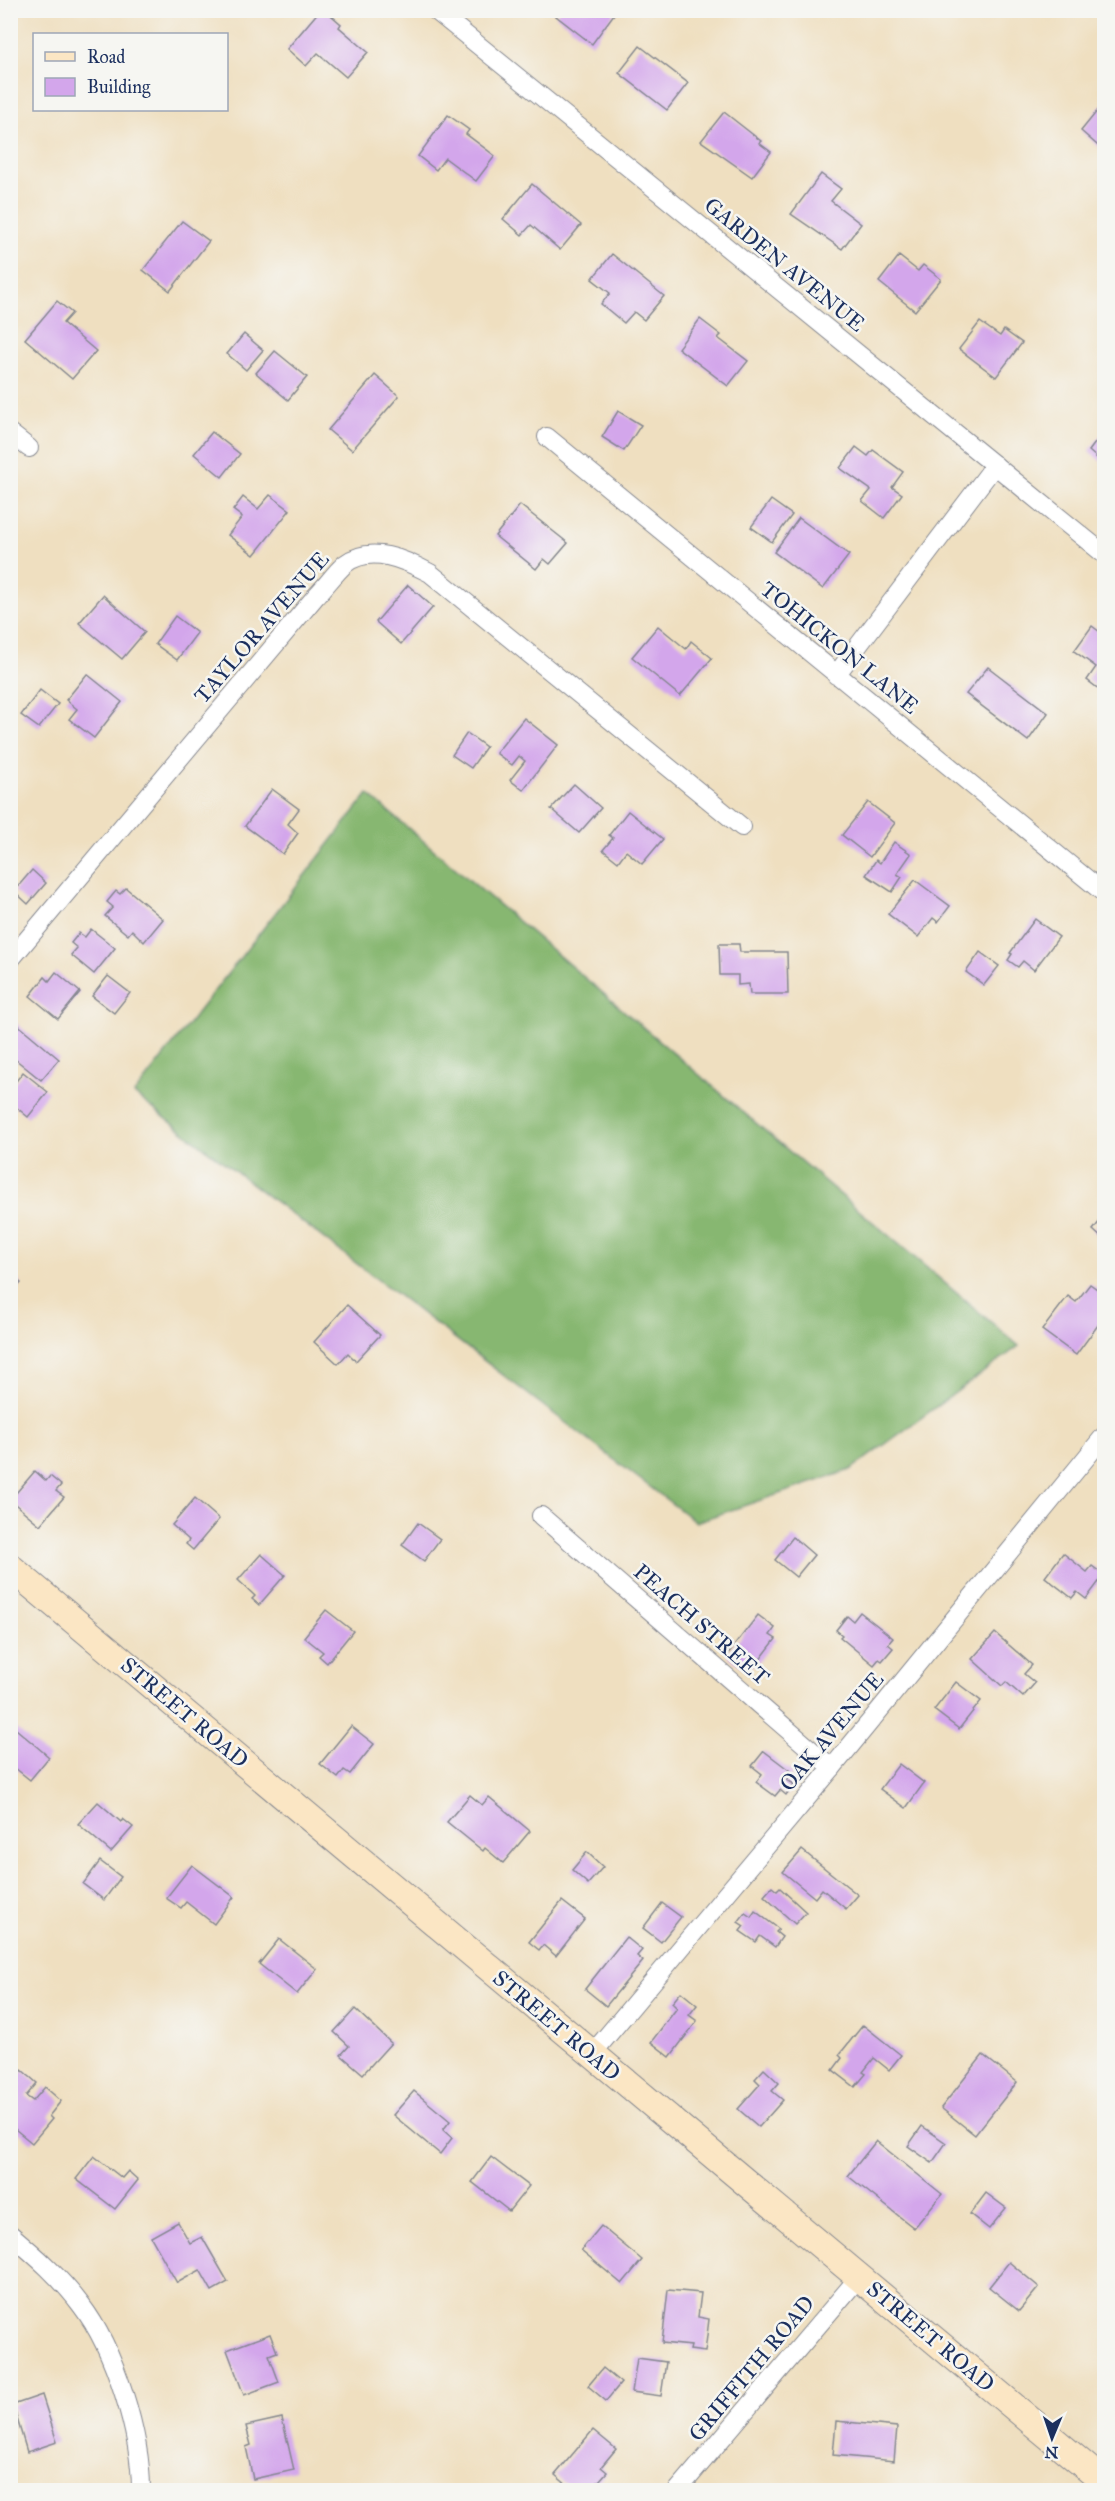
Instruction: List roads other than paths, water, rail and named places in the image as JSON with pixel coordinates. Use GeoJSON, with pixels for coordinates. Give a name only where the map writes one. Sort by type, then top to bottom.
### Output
{"type":"FeatureCollection","features":[{"type":"Feature","properties":{"kind":"main road","name":"STREET ROAD"},"geometry":{"type":"LineString","coordinates":[[10,1567],[1104,2482]]}},
{"type":"Feature","properties":{"kind":"street","name":"GARDEN AVENUE"},"geometry":{"type":"LineString","coordinates":[[435,10],[1104,554]]}},
{"type":"Feature","properties":{"kind":"street"},"geometry":{"type":"LineString","coordinates":[[10,433],[29,448]]}},
{"type":"Feature","properties":{"kind":"street","name":"TOHICKON LANE"},"geometry":{"type":"LineString","coordinates":[[547,437],[1104,893]]}},
{"type":"Feature","properties":{"kind":"street"},"geometry":{"type":"LineString","coordinates":[[836,675],[995,465]]}},
{"type":"Feature","properties":{"kind":"street","name":"TAYLOR AVENUE"},"geometry":{"type":"LineString","coordinates":[[10,960],[316,596],[346,564],[361,556],[378,555],[403,559],[430,573],[742,827]]}},
{"type":"Feature","properties":{"kind":"street","name":"OAK AVENUE"},"geometry":{"type":"LineString","coordinates":[[592,2054],[1102,1445]]}},
{"type":"Feature","properties":{"kind":"street","name":"PEACH STREET"},"geometry":{"type":"LineString","coordinates":[[542,1516],[832,1768]]}},
{"type":"Feature","properties":{"kind":"street"},"geometry":{"type":"LineString","coordinates":[[10,2234],[55,2274],[82,2306],[97,2330],[132,2418],[139,2456],[141,2490]]}},
{"type":"Feature","properties":{"kind":"street","name":"GRIFFITH ROAD"},"geometry":{"type":"LineString","coordinates":[[678,2490],[860,2276]]}}]}
